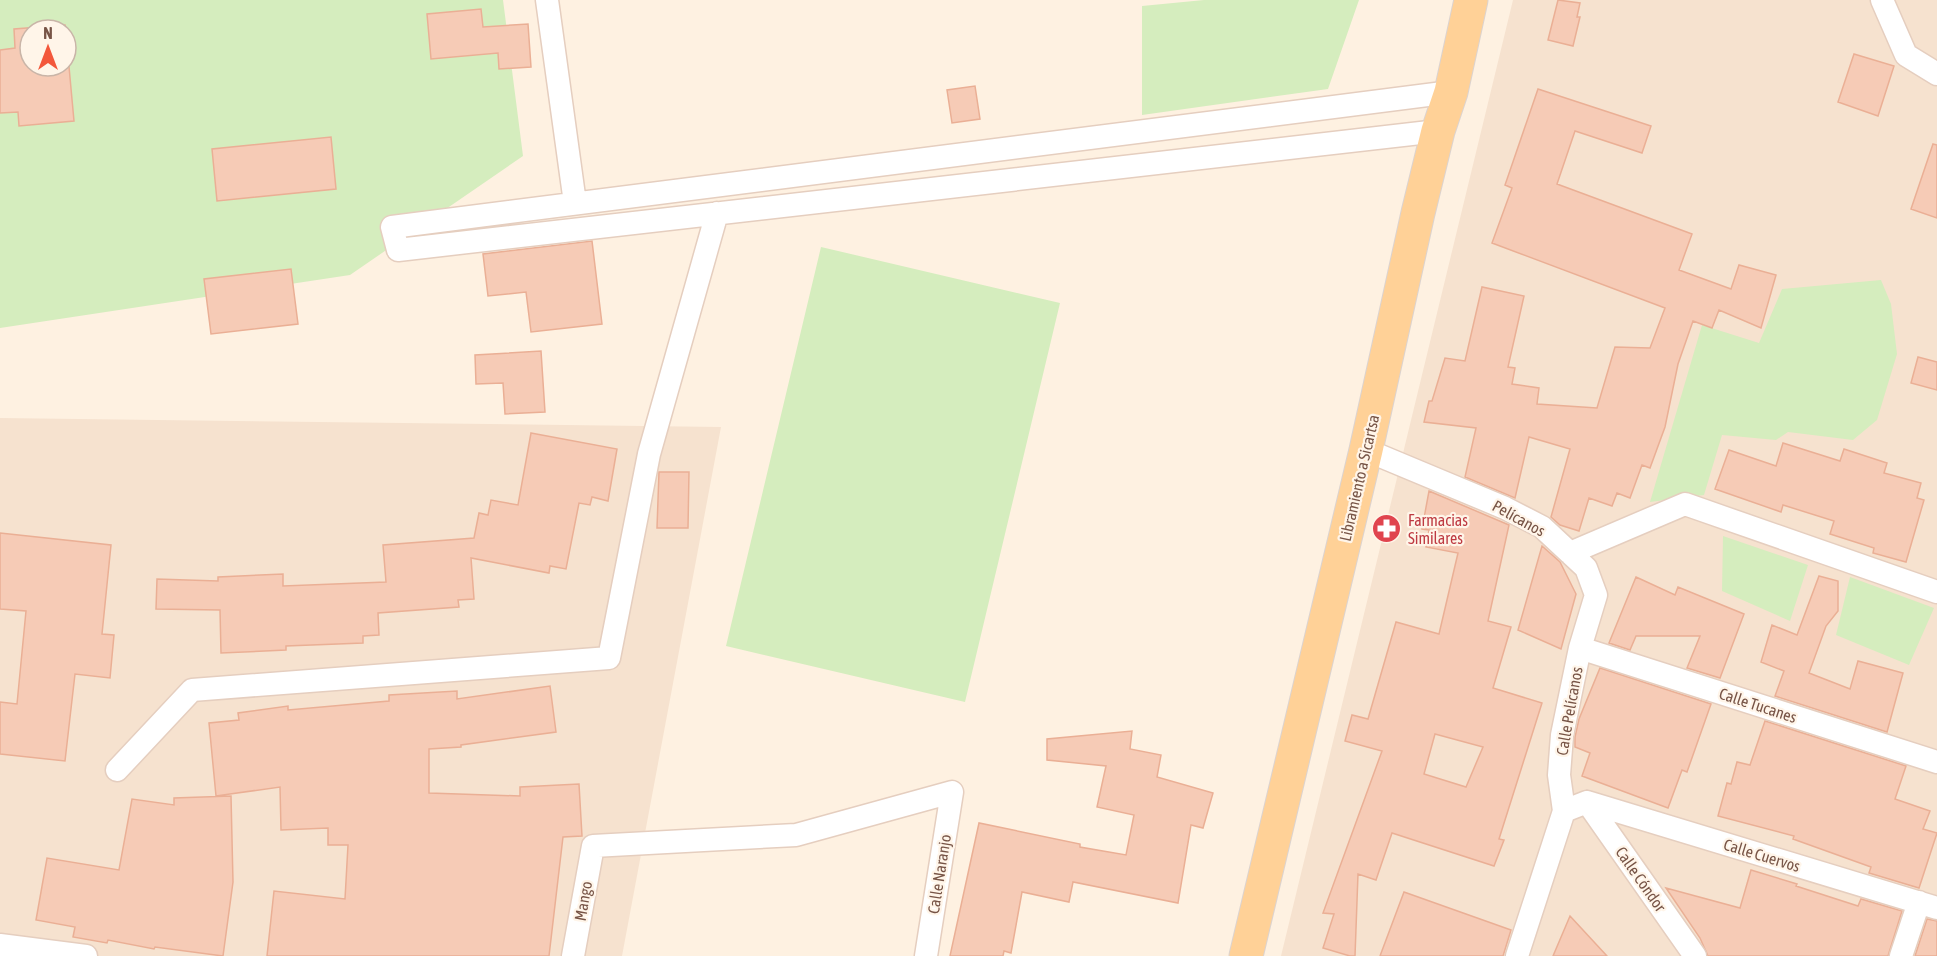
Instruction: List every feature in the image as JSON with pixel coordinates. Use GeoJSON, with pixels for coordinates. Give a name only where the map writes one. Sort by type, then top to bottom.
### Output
{"type":"FeatureCollection","features":[{"type":"Feature","properties":{"kind":"main road","name":"Libramiento a Sicartsa"},"geometry":{"type":"LineString","coordinates":[[1246,956],[1366,450],[1438,131],[1451,92],[1471,0]]}},
{"type":"Feature","properties":{"kind":"street"},"geometry":{"type":"LineString","coordinates":[[547,0],[575,203]]}},
{"type":"Feature","properties":{"kind":"street"},"geometry":{"type":"LineString","coordinates":[[1882,0],[1906,55],[1937,74]]}},
{"type":"Feature","properties":{"kind":"street"},"geometry":{"type":"LineString","coordinates":[[1438,131],[398,250],[392,227],[1451,92]]}},
{"type":"Feature","properties":{"kind":"street"},"geometry":{"type":"LineString","coordinates":[[117,770],[192,690],[609,658],[649,454],[717,213]]}},
{"type":"Feature","properties":{"kind":"street","name":"Pelícanos"},"geometry":{"type":"LineString","coordinates":[[1366,450],[1505,508],[1542,527],[1586,568],[1596,595],[1580,648]]}},
{"type":"Feature","properties":{"kind":"street"},"geometry":{"type":"LineString","coordinates":[[1570,553],[1684,504],[1937,592]]}},
{"type":"Feature","properties":{"kind":"street","name":"Calle Tucanes"},"geometry":{"type":"LineString","coordinates":[[1580,648],[1937,762]]}},
{"type":"Feature","properties":{"kind":"street","name":"Calle Pelícanos"},"geometry":{"type":"LineString","coordinates":[[1517,956],[1564,811],[1559,775],[1562,735],[1580,648]]}},
{"type":"Feature","properties":{"kind":"street","name":"Mango"},"geometry":{"type":"LineString","coordinates":[[573,956],[593,846],[796,835],[952,792]]}},
{"type":"Feature","properties":{"kind":"street","name":"Calle Naranjo"},"geometry":{"type":"LineString","coordinates":[[926,956],[952,792]]}},
{"type":"Feature","properties":{"kind":"street"},"geometry":{"type":"LineString","coordinates":[[1564,811],[1587,802]]}},
{"type":"Feature","properties":{"kind":"street","name":"Calle Cuervos"},"geometry":{"type":"LineString","coordinates":[[1587,802],[1928,905]]}},
{"type":"Feature","properties":{"kind":"street","name":"Calle Cóndor"},"geometry":{"type":"LineString","coordinates":[[1587,802],[1695,956]]}},
{"type":"Feature","properties":{"kind":"street"},"geometry":{"type":"LineString","coordinates":[[1901,956],[1928,905]]}},
{"type":"Feature","properties":{"kind":"street"},"geometry":{"type":"LineString","coordinates":[[0,945],[86,956]]}},
{"type":"Feature","properties":{"kind":"shaded area"},"geometry":{"type":"Polygon","coordinates":[[[1513,0],[1937,0],[1937,956],[1281,956],[1513,0]]]}},
{"type":"Feature","properties":{"kind":"shaded area"},"geometry":{"type":"Polygon","coordinates":[[[0,418],[721,427],[622,956],[0,956],[0,418]]]}},
{"type":"Feature","properties":{"kind":"green space"},"geometry":{"type":"Polygon","coordinates":[[[0,0],[503,0],[523,156],[350,275],[0,328],[0,0]]]}},
{"type":"Feature","properties":{"kind":"green space"},"geometry":{"type":"Polygon","coordinates":[[[1204,0],[1359,0],[1328,89],[1142,115],[1142,6],[1204,0]]]}},
{"type":"Feature","properties":{"kind":"green space"},"geometry":{"type":"Polygon","coordinates":[[[821,247],[1060,303],[965,702],[726,646],[821,247]]]}},
{"type":"Feature","properties":{"kind":"green space"},"geometry":{"type":"Polygon","coordinates":[[[1881,280],[1891,304],[1897,354],[1877,420],[1853,440],[1788,432],[1776,440],[1722,435],[1704,495],[1650,502],[1702,325],[1759,343],[1782,289],[1881,280]]]}},
{"type":"Feature","properties":{"kind":"green space"},"geometry":{"type":"Polygon","coordinates":[[[1723,536],[1808,565],[1790,621],[1722,591],[1723,536]]]}},
{"type":"Feature","properties":{"kind":"green space"},"geometry":{"type":"Polygon","coordinates":[[[1850,577],[1934,608],[1909,665],[1836,635],[1850,577]]]}},
{"type":"Feature","properties":{"kind":"building"},"geometry":{"type":"Polygon","coordinates":[[[1558,0],[1580,3],[1577,17],[1580,17],[1573,46],[1548,40],[1558,0]]]}},
{"type":"Feature","properties":{"kind":"building"},"geometry":{"type":"Polygon","coordinates":[[[481,9],[483,27],[528,24],[531,67],[499,69],[498,53],[431,59],[427,14],[481,9]]]}},
{"type":"Feature","properties":{"kind":"building"},"geometry":{"type":"Polygon","coordinates":[[[14,29],[18,29],[18,78],[70,78],[74,121],[19,126],[18,112],[0,113],[0,50],[15,48],[14,29]]]}},
{"type":"Feature","properties":{"kind":"building"},"geometry":{"type":"Polygon","coordinates":[[[1854,54],[1894,66],[1878,116],[1838,102],[1854,54]]]}},
{"type":"Feature","properties":{"kind":"building"},"geometry":{"type":"Polygon","coordinates":[[[975,86],[980,119],[952,123],[947,90],[975,86]]]}},
{"type":"Feature","properties":{"kind":"building"},"geometry":{"type":"Polygon","coordinates":[[[1538,89],[1651,126],[1642,153],[1575,131],[1557,184],[1692,234],[1679,270],[1731,289],[1739,265],[1776,275],[1761,328],[1719,310],[1712,328],[1693,321],[1678,364],[1665,427],[1650,468],[1642,465],[1630,498],[1617,493],[1612,506],[1589,498],[1579,531],[1560,525],[1551,517],[1570,449],[1529,437],[1515,498],[1465,477],[1476,428],[1424,422],[1445,358],[1465,361],[1482,287],[1524,296],[1508,367],[1515,368],[1512,384],[1539,388],[1537,404],[1597,408],[1615,347],[1650,348],[1665,308],[1492,243],[1512,188],[1505,185],[1538,89]]]}},
{"type":"Feature","properties":{"kind":"building"},"geometry":{"type":"Polygon","coordinates":[[[331,137],[336,189],[217,201],[212,149],[331,137]]]}},
{"type":"Feature","properties":{"kind":"building"},"geometry":{"type":"Polygon","coordinates":[[[1933,144],[1937,145],[1937,218],[1911,209],[1933,144]]]}},
{"type":"Feature","properties":{"kind":"building"},"geometry":{"type":"Polygon","coordinates":[[[592,241],[602,324],[531,332],[526,292],[488,296],[483,254],[592,241]]]}},
{"type":"Feature","properties":{"kind":"building"},"geometry":{"type":"Polygon","coordinates":[[[291,269],[298,324],[211,334],[204,279],[291,269]]]}},
{"type":"Feature","properties":{"kind":"building"},"geometry":{"type":"Polygon","coordinates":[[[541,351],[545,412],[505,414],[503,383],[476,384],[475,355],[541,351]]]}},
{"type":"Feature","properties":{"kind":"building"},"geometry":{"type":"Polygon","coordinates":[[[1918,357],[1937,362],[1937,390],[1911,383],[1918,357]]]}},
{"type":"Feature","properties":{"kind":"building"},"geometry":{"type":"Polygon","coordinates":[[[531,433],[617,449],[608,501],[592,497],[590,505],[579,503],[566,569],[550,566],[549,573],[471,558],[474,599],[458,600],[459,607],[378,613],[379,635],[363,636],[363,643],[286,646],[286,650],[221,653],[220,610],[156,609],[157,579],[218,581],[218,577],[283,574],[283,586],[386,582],[383,545],[474,538],[479,513],[488,515],[491,500],[518,505],[531,433]]]}},
{"type":"Feature","properties":{"kind":"building"},"geometry":{"type":"Polygon","coordinates":[[[1783,443],[1840,461],[1844,449],[1887,463],[1884,473],[1921,483],[1917,498],[1924,500],[1906,562],[1873,553],[1874,548],[1830,534],[1834,521],[1783,505],[1781,512],[1715,489],[1729,450],[1776,466],[1783,443]]]}},
{"type":"Feature","properties":{"kind":"building"},"geometry":{"type":"Polygon","coordinates":[[[659,472],[689,472],[688,528],[657,528],[659,472]]]}},
{"type":"Feature","properties":{"kind":"building"},"geometry":{"type":"Polygon","coordinates":[[[1429,491],[1509,525],[1488,621],[1511,627],[1493,688],[1542,703],[1499,839],[1504,840],[1494,866],[1392,833],[1376,880],[1358,874],[1355,956],[1350,956],[1323,948],[1334,914],[1323,913],[1382,751],[1345,741],[1352,715],[1368,719],[1396,622],[1439,634],[1458,553],[1426,547],[1429,530],[1422,529],[1429,491]],[[1435,734],[1424,774],[1466,787],[1483,747],[1435,734]]]}},
{"type":"Feature","properties":{"kind":"building"},"geometry":{"type":"Polygon","coordinates":[[[0,533],[111,545],[102,634],[114,635],[110,678],[75,674],[65,761],[0,754],[0,702],[17,704],[26,611],[0,609],[0,533]]]}},
{"type":"Feature","properties":{"kind":"building"},"geometry":{"type":"Polygon","coordinates":[[[1542,546],[1560,562],[1576,594],[1561,649],[1518,630],[1542,546]]]}},
{"type":"Feature","properties":{"kind":"building"},"geometry":{"type":"Polygon","coordinates":[[[1819,576],[1838,581],[1838,611],[1826,626],[1809,673],[1850,689],[1858,661],[1903,673],[1887,732],[1775,696],[1784,671],[1761,662],[1772,625],[1797,635],[1819,576]]]}},
{"type":"Feature","properties":{"kind":"building"},"geometry":{"type":"Polygon","coordinates":[[[1636,577],[1675,595],[1678,587],[1744,614],[1720,678],[1687,668],[1700,636],[1636,636],[1630,650],[1609,643],[1636,577]]]}},
{"type":"Feature","properties":{"kind":"building"},"geometry":{"type":"Polygon","coordinates":[[[1600,668],[1711,704],[1687,772],[1682,770],[1668,808],[1582,776],[1590,753],[1575,747],[1575,737],[1579,719],[1600,668]]]}},
{"type":"Feature","properties":{"kind":"building"},"geometry":{"type":"Polygon","coordinates":[[[550,686],[556,732],[461,745],[461,747],[429,749],[429,793],[520,796],[520,787],[579,784],[582,836],[563,837],[549,956],[267,956],[274,891],[345,899],[348,845],[328,845],[328,828],[281,830],[280,787],[216,796],[209,723],[239,720],[238,713],[288,706],[288,710],[389,701],[389,695],[457,691],[457,699],[550,686]]]}},
{"type":"Feature","properties":{"kind":"building"},"geometry":{"type":"Polygon","coordinates":[[[1765,721],[1906,766],[1895,799],[1930,811],[1923,829],[1937,833],[1919,888],[1869,873],[1871,867],[1793,839],[1794,836],[1718,816],[1727,783],[1731,784],[1737,762],[1750,765],[1765,721]]]}},
{"type":"Feature","properties":{"kind":"building"},"geometry":{"type":"Polygon","coordinates":[[[1132,731],[1130,749],[1161,755],[1157,777],[1213,793],[1203,828],[1191,825],[1178,903],[1073,882],[1069,902],[1022,892],[1011,953],[1004,951],[1003,956],[950,956],[979,823],[1080,844],[1080,847],[1126,855],[1134,815],[1097,807],[1106,766],[1047,760],[1047,739],[1132,731]]]}},
{"type":"Feature","properties":{"kind":"building"},"geometry":{"type":"Polygon","coordinates":[[[231,796],[233,882],[223,956],[73,937],[75,927],[36,920],[47,858],[119,870],[132,799],[174,805],[174,798],[231,796]]]}},
{"type":"Feature","properties":{"kind":"building"},"geometry":{"type":"Polygon","coordinates":[[[1751,870],[1858,906],[1861,899],[1902,911],[1888,956],[1708,956],[1700,938],[1666,888],[1740,908],[1751,870]]]}},
{"type":"Feature","properties":{"kind":"building"},"geometry":{"type":"Polygon","coordinates":[[[1404,892],[1511,930],[1503,956],[1380,956],[1404,892]]]}},
{"type":"Feature","properties":{"kind":"building"},"geometry":{"type":"Polygon","coordinates":[[[1570,916],[1607,956],[1553,956],[1570,916]]]}},
{"type":"Feature","properties":{"kind":"building"},"geometry":{"type":"Polygon","coordinates":[[[1927,919],[1937,921],[1937,956],[1915,956],[1927,919]]]}},
{"type":"Feature","properties":{"kind":"place","name":"Farmacias Similares"},"geometry":{"type":"Point","coordinates":[1387,529]}}]}
